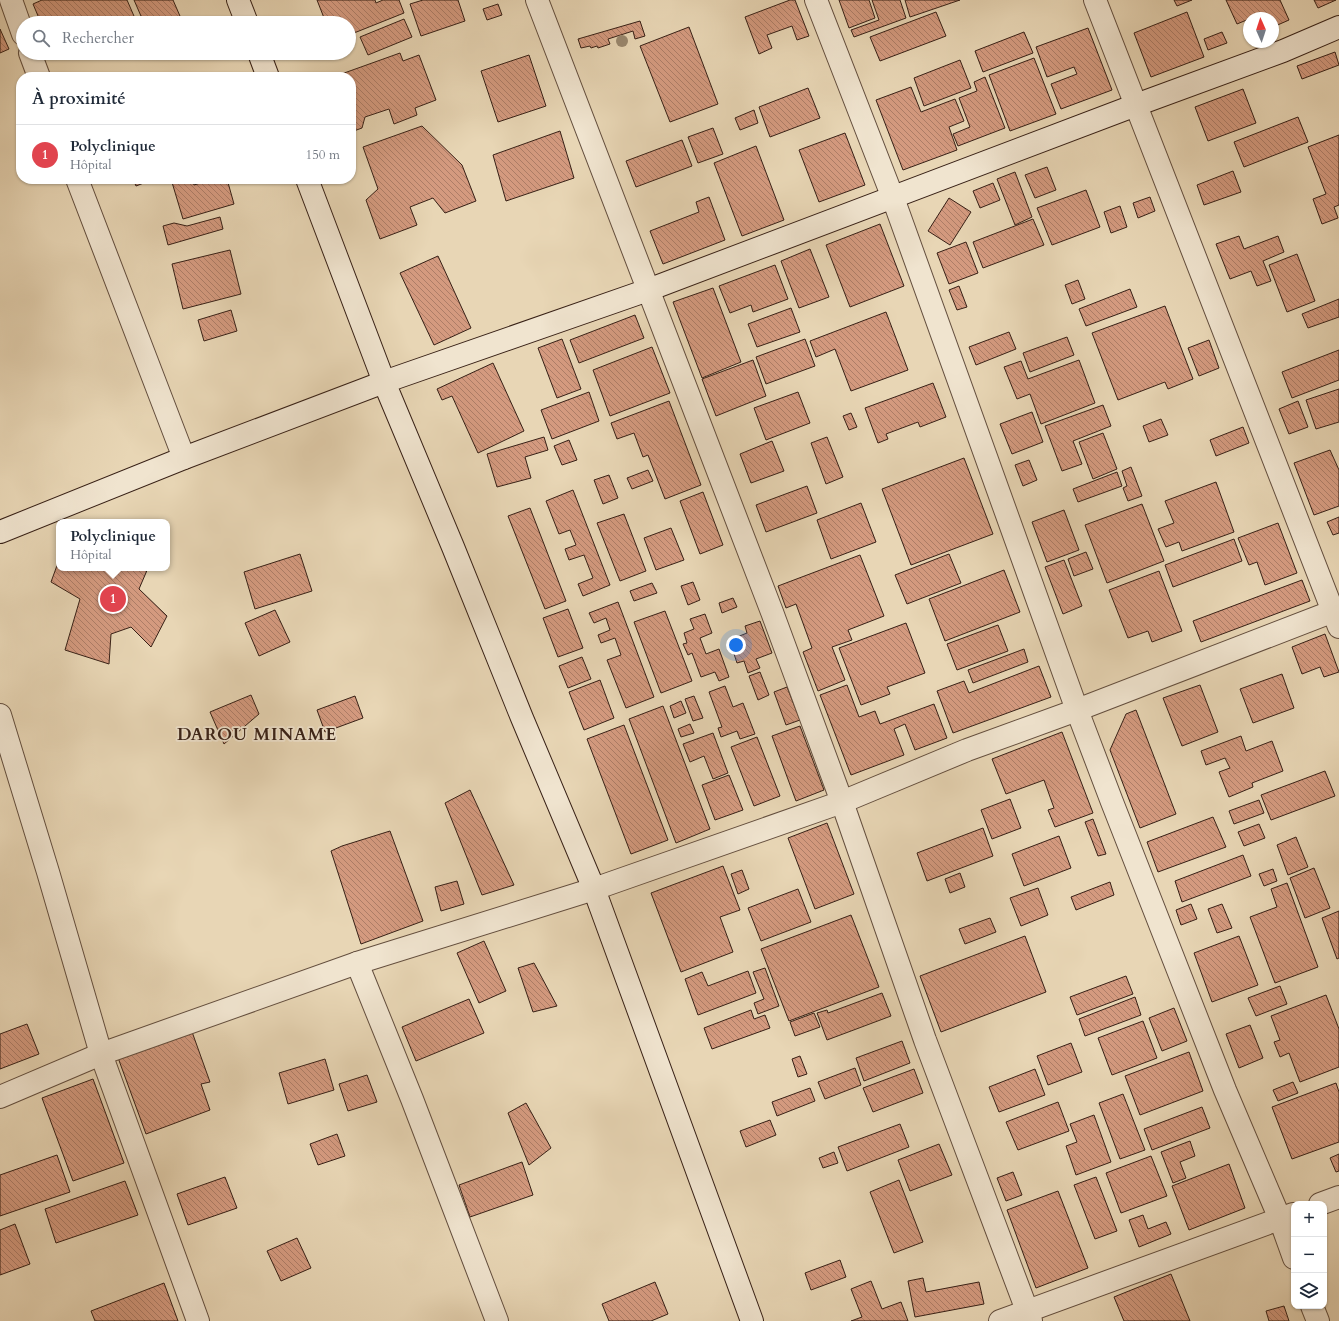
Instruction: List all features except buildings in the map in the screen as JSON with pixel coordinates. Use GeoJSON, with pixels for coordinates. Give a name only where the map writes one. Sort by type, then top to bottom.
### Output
{"type":"FeatureCollection","features":[{"type":"Feature","properties":{"kind":"street"},"geometry":{"type":"LineString","coordinates":[[11,0],[17,16]]}},
{"type":"Feature","properties":{"kind":"street"},"geometry":{"type":"LineString","coordinates":[[238,0],[244,16]]}},
{"type":"Feature","properties":{"kind":"street"},"geometry":{"type":"LineString","coordinates":[[537,0],[775,620],[842,802],[925,1040],[1029,1316]]}},
{"type":"Feature","properties":{"kind":"street"},"geometry":{"type":"LineString","coordinates":[[816,0],[894,198],[1077,710],[1112,802],[1222,1083],[1287,1217],[1291,1240]]}},
{"type":"Feature","properties":{"kind":"street"},"geometry":{"type":"LineString","coordinates":[[0,1097],[100,1054],[357,963],[594,889],[842,802],[967,750],[1337,616],[1095,0]]}},
{"type":"Feature","properties":{"kind":"street"},"geometry":{"type":"LineString","coordinates":[[0,532],[184,458],[384,382],[648,290],[1136,105],[1284,51],[1339,27]]}},
{"type":"Feature","properties":{"kind":"street"},"geometry":{"type":"LineString","coordinates":[[33,60],[37,72]]}},
{"type":"Feature","properties":{"kind":"street"},"geometry":{"type":"LineString","coordinates":[[262,60],[266,72]]}},
{"type":"Feature","properties":{"kind":"street"},"geometry":{"type":"LineString","coordinates":[[79,184],[184,458]]}},
{"type":"Feature","properties":{"kind":"street"},"geometry":{"type":"LineString","coordinates":[[309,184],[384,382],[454,547],[522,718],[594,889],[752,1321]]}},
{"type":"Feature","properties":{"kind":"street"},"geometry":{"type":"LineString","coordinates":[[0,715],[48,872],[100,1054],[198,1321]]}},
{"type":"Feature","properties":{"kind":"street"},"geometry":{"type":"LineString","coordinates":[[357,963],[415,1106],[497,1321]]}},
{"type":"Feature","properties":{"kind":"street"},"geometry":{"type":"LineString","coordinates":[[1327,1201],[1339,1197]]}},
{"type":"Feature","properties":{"kind":"street"},"geometry":{"type":"LineString","coordinates":[[1000,1321],[1029,1316],[1287,1217]]}},
{"type":"Feature","properties":{"kind":"street"},"geometry":{"type":"LineString","coordinates":[[1313,1309],[1318,1321]]}},
{"type":"Feature","properties":{"kind":"place","name":"Polyclinique"},"geometry":{"type":"Point","coordinates":[113,599]}},
{"type":"Feature","properties":{"kind":"district","name":"DAROU MINAME"},"geometry":{"type":"Point","coordinates":[257,734]}}]}
